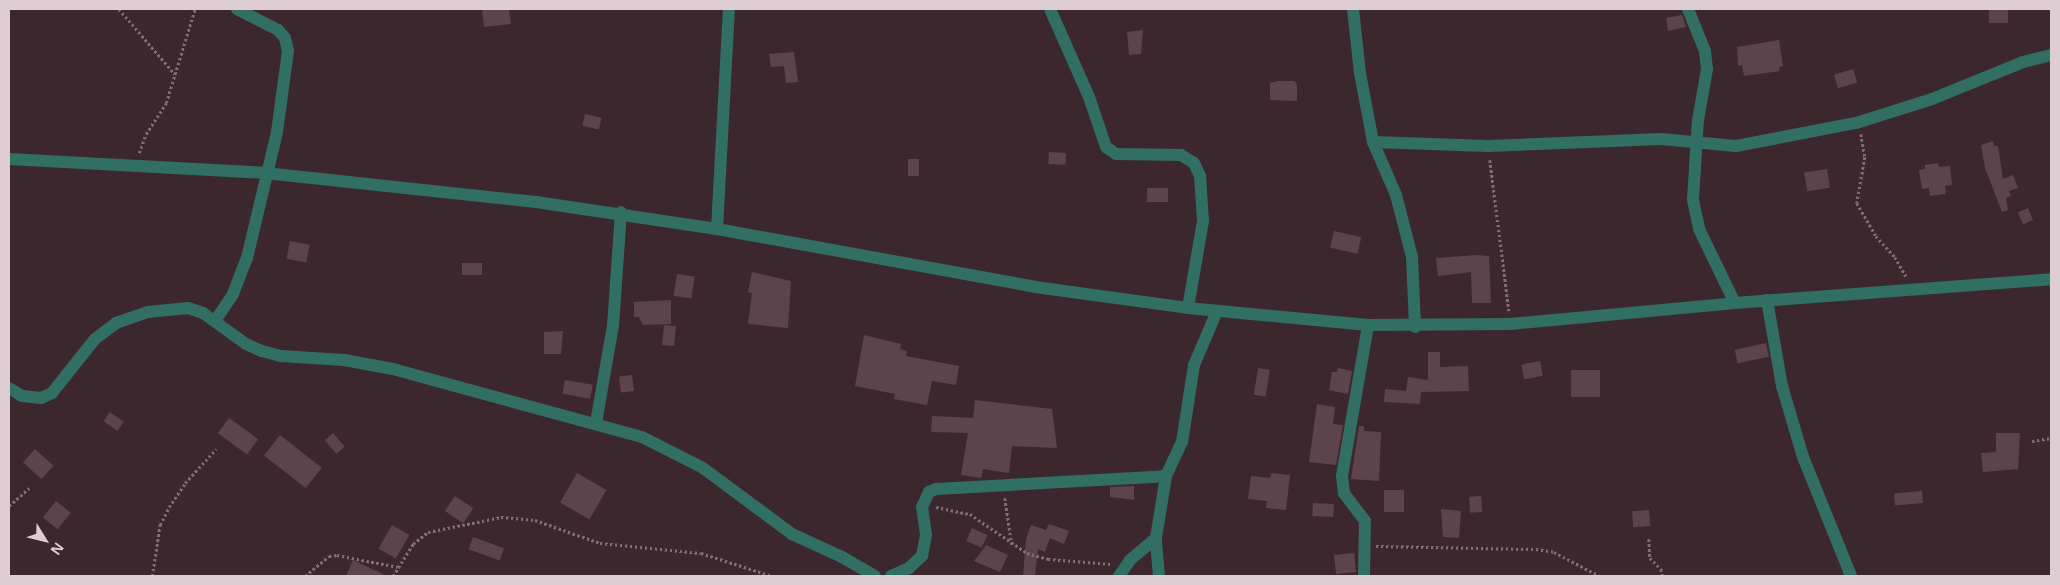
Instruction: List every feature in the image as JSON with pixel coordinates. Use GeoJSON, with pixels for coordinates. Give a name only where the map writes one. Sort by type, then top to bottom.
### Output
{"type":"FeatureCollection","features":[{"type":"Feature","properties":{"kind":"street"},"geometry":{"type":"LineString","coordinates":[[215,321],[233,294],[248,258],[266,173],[277,132],[288,51],[285,38],[278,30],[237,9]]}},
{"type":"Feature","properties":{"kind":"street"},"geometry":{"type":"LineString","coordinates":[[716,229],[729,9]]}},
{"type":"Feature","properties":{"kind":"street"},"geometry":{"type":"LineString","coordinates":[[1050,9],[1089,97],[1106,147],[1116,154],[1181,155],[1194,163],[1200,176],[1203,221],[1188,308]]}},
{"type":"Feature","properties":{"kind":"street"},"geometry":{"type":"LineString","coordinates":[[1353,9],[1360,73],[1373,142],[1396,196],[1412,257],[1415,327]]}},
{"type":"Feature","properties":{"kind":"street"},"geometry":{"type":"LineString","coordinates":[[1688,9],[1705,51],[1707,69],[1696,143],[1693,200],[1699,229],[1735,302]]}},
{"type":"Feature","properties":{"kind":"street"},"geometry":{"type":"LineString","coordinates":[[1373,142],[1488,146],[1607,139],[1676,139],[1696,143],[1736,146],[1856,123],[1932,99],[2023,62],[2051,55]]}},
{"type":"Feature","properties":{"kind":"street"},"geometry":{"type":"LineString","coordinates":[[9,159],[266,173],[620,212],[1035,287],[1188,308],[1368,325],[1415,327],[1510,324],[1735,302],[2051,279]]}},
{"type":"Feature","properties":{"kind":"street"},"geometry":{"type":"LineString","coordinates":[[596,423],[614,326],[620,212]]}},
{"type":"Feature","properties":{"kind":"street"},"geometry":{"type":"LineString","coordinates":[[1767,300],[1785,395],[1804,457],[1851,576]]}},
{"type":"Feature","properties":{"kind":"street"},"geometry":{"type":"LineString","coordinates":[[9,388],[31,398],[41,398],[52,393],[95,339],[116,323],[132,316],[169,308],[188,308],[215,321],[246,344],[262,351],[282,356],[344,360],[393,369],[642,437],[703,468],[769,520],[875,576]]}},
{"type":"Feature","properties":{"kind":"street"},"geometry":{"type":"LineString","coordinates":[[1159,576],[1156,538],[1166,476],[1182,442],[1194,365],[1217,311]]}},
{"type":"Feature","properties":{"kind":"street"},"geometry":{"type":"LineString","coordinates":[[1364,576],[1365,521],[1344,493],[1342,476],[1368,325]]}},
{"type":"Feature","properties":{"kind":"street"},"geometry":{"type":"LineString","coordinates":[[891,576],[909,568],[922,556],[926,535],[922,507],[929,492],[936,489],[1005,487],[1056,480],[1166,476]]}},
{"type":"Feature","properties":{"kind":"street"},"geometry":{"type":"LineString","coordinates":[[1121,572],[1156,538]]}},
{"type":"Feature","properties":{"kind":"path"},"geometry":{"type":"LineString","coordinates":[[119,9],[175,74]]}},
{"type":"Feature","properties":{"kind":"path"},"geometry":{"type":"LineString","coordinates":[[136,165],[146,134],[166,104],[195,9]]}},
{"type":"Feature","properties":{"kind":"path"},"geometry":{"type":"LineString","coordinates":[[1856,123],[1864,144],[1865,157],[1857,203],[1913,288]]}},
{"type":"Feature","properties":{"kind":"path"},"geometry":{"type":"LineString","coordinates":[[1488,146],[1510,324]]}},
{"type":"Feature","properties":{"kind":"path"},"geometry":{"type":"LineString","coordinates":[[2032,442],[2051,438]]}},
{"type":"Feature","properties":{"kind":"path"},"geometry":{"type":"LineString","coordinates":[[152,576],[160,525],[169,507],[185,482],[216,449]]}},
{"type":"Feature","properties":{"kind":"path"},"geometry":{"type":"LineString","coordinates":[[1005,487],[1005,511],[1012,545]]}},
{"type":"Feature","properties":{"kind":"path"},"geometry":{"type":"LineString","coordinates":[[9,506],[29,488]]}},
{"type":"Feature","properties":{"kind":"path"},"geometry":{"type":"LineString","coordinates":[[922,507],[970,514],[1012,545],[1048,559],[1121,572]]}},
{"type":"Feature","properties":{"kind":"path"},"geometry":{"type":"LineString","coordinates":[[393,576],[413,544],[428,532],[501,517],[535,520],[600,543],[701,553],[772,576]]}},
{"type":"Feature","properties":{"kind":"path"},"geometry":{"type":"LineString","coordinates":[[1649,539],[1650,558],[1660,566],[1663,576]]}},
{"type":"Feature","properties":{"kind":"path"},"geometry":{"type":"LineString","coordinates":[[1364,546],[1536,549],[1572,560],[1600,576]]}},
{"type":"Feature","properties":{"kind":"path"},"geometry":{"type":"LineString","coordinates":[[305,576],[329,556],[337,555],[398,567]]}},
{"type":"Feature","properties":{"kind":"building"},"geometry":{"type":"Polygon","coordinates":[[[482,9],[509,9],[511,24],[484,27],[482,9]]]}},
{"type":"Feature","properties":{"kind":"building"},"geometry":{"type":"Polygon","coordinates":[[[1989,9],[2008,9],[2008,23],[1989,23],[1989,9]]]}},
{"type":"Feature","properties":{"kind":"building"},"geometry":{"type":"Polygon","coordinates":[[[1682,15],[1686,27],[1668,31],[1666,18],[1682,15]]]}},
{"type":"Feature","properties":{"kind":"building"},"geometry":{"type":"Polygon","coordinates":[[[1143,30],[1141,54],[1129,55],[1127,32],[1143,30]]]}},
{"type":"Feature","properties":{"kind":"building"},"geometry":{"type":"Polygon","coordinates":[[[1779,40],[1783,66],[1779,67],[1780,71],[1744,76],[1742,65],[1738,66],[1737,47],[1779,40]]]}},
{"type":"Feature","properties":{"kind":"building"},"geometry":{"type":"Polygon","coordinates":[[[794,52],[798,82],[786,83],[784,66],[771,67],[769,54],[794,52]]]}},
{"type":"Feature","properties":{"kind":"building"},"geometry":{"type":"Polygon","coordinates":[[[1853,69],[1857,82],[1838,88],[1834,75],[1853,69]]]}},
{"type":"Feature","properties":{"kind":"building"},"geometry":{"type":"Polygon","coordinates":[[[1294,81],[1297,84],[1297,101],[1270,100],[1270,83],[1294,81]]]}},
{"type":"Feature","properties":{"kind":"building"},"geometry":{"type":"Polygon","coordinates":[[[585,114],[602,118],[599,130],[582,126],[585,114]]]}},
{"type":"Feature","properties":{"kind":"building"},"geometry":{"type":"Polygon","coordinates":[[[1993,141],[1994,146],[1998,146],[2003,179],[2013,175],[2018,188],[2009,191],[2011,196],[2006,198],[2008,210],[2002,212],[1985,168],[1981,145],[1993,141]]]}},
{"type":"Feature","properties":{"kind":"building"},"geometry":{"type":"Polygon","coordinates":[[[1049,152],[1066,153],[1065,165],[1048,164],[1049,152]]]}},
{"type":"Feature","properties":{"kind":"building"},"geometry":{"type":"Polygon","coordinates":[[[908,159],[919,159],[919,176],[908,176],[908,159]]]}},
{"type":"Feature","properties":{"kind":"building"},"geometry":{"type":"Polygon","coordinates":[[[1938,163],[1939,167],[1950,166],[1952,185],[1945,186],[1946,194],[1930,196],[1929,188],[1922,189],[1919,170],[1925,169],[1925,165],[1938,163]]]}},
{"type":"Feature","properties":{"kind":"building"},"geometry":{"type":"Polygon","coordinates":[[[1827,169],[1830,188],[1807,191],[1804,173],[1827,169]]]}},
{"type":"Feature","properties":{"kind":"building"},"geometry":{"type":"Polygon","coordinates":[[[1147,188],[1168,188],[1168,202],[1147,202],[1147,188]]]}},
{"type":"Feature","properties":{"kind":"building"},"geometry":{"type":"Polygon","coordinates":[[[2028,208],[2033,220],[2023,224],[2018,212],[2028,208]]]}},
{"type":"Feature","properties":{"kind":"building"},"geometry":{"type":"Polygon","coordinates":[[[1334,231],[1361,237],[1357,254],[1330,248],[1334,231]]]}},
{"type":"Feature","properties":{"kind":"building"},"geometry":{"type":"Polygon","coordinates":[[[290,241],[310,245],[306,262],[287,259],[290,241]]]}},
{"type":"Feature","properties":{"kind":"building"},"geometry":{"type":"Polygon","coordinates":[[[1489,256],[1491,303],[1472,303],[1471,272],[1438,276],[1436,258],[1489,256]]]}},
{"type":"Feature","properties":{"kind":"building"},"geometry":{"type":"Polygon","coordinates":[[[462,263],[482,263],[482,275],[462,275],[462,263]]]}},
{"type":"Feature","properties":{"kind":"building"},"geometry":{"type":"Polygon","coordinates":[[[752,272],[791,281],[788,328],[748,324],[752,293],[748,292],[752,272]]]}},
{"type":"Feature","properties":{"kind":"building"},"geometry":{"type":"Polygon","coordinates":[[[677,274],[695,277],[691,299],[674,296],[677,274]]]}},
{"type":"Feature","properties":{"kind":"building"},"geometry":{"type":"Polygon","coordinates":[[[671,300],[671,324],[643,325],[639,317],[634,317],[634,302],[671,300]]]}},
{"type":"Feature","properties":{"kind":"building"},"geometry":{"type":"Polygon","coordinates":[[[664,325],[676,326],[674,346],[662,345],[664,325]]]}},
{"type":"Feature","properties":{"kind":"building"},"geometry":{"type":"Polygon","coordinates":[[[563,331],[561,354],[544,354],[544,332],[563,331]]]}},
{"type":"Feature","properties":{"kind":"building"},"geometry":{"type":"Polygon","coordinates":[[[864,335],[901,344],[900,349],[907,351],[906,356],[959,366],[956,385],[932,381],[927,405],[894,399],[895,394],[855,386],[864,335]]]}},
{"type":"Feature","properties":{"kind":"building"},"geometry":{"type":"Polygon","coordinates":[[[1766,343],[1769,357],[1738,363],[1735,350],[1766,343]]]}},
{"type":"Feature","properties":{"kind":"building"},"geometry":{"type":"Polygon","coordinates":[[[1428,352],[1440,352],[1440,367],[1468,366],[1469,391],[1421,392],[1420,404],[1384,402],[1385,389],[1406,391],[1408,377],[1428,380],[1428,352]]]}},
{"type":"Feature","properties":{"kind":"building"},"geometry":{"type":"Polygon","coordinates":[[[1540,361],[1543,376],[1524,379],[1521,365],[1540,361]]]}},
{"type":"Feature","properties":{"kind":"building"},"geometry":{"type":"Polygon","coordinates":[[[1258,368],[1270,370],[1266,397],[1254,395],[1258,368]]]}},
{"type":"Feature","properties":{"kind":"building"},"geometry":{"type":"Polygon","coordinates":[[[1338,368],[1352,371],[1348,394],[1329,390],[1332,372],[1337,372],[1338,368]]]}},
{"type":"Feature","properties":{"kind":"building"},"geometry":{"type":"Polygon","coordinates":[[[1571,370],[1600,370],[1600,397],[1571,397],[1571,370]]]}},
{"type":"Feature","properties":{"kind":"building"},"geometry":{"type":"Polygon","coordinates":[[[632,375],[634,391],[621,392],[619,377],[632,375]]]}},
{"type":"Feature","properties":{"kind":"building"},"geometry":{"type":"Polygon","coordinates":[[[565,380],[593,385],[590,399],[563,394],[565,380]]]}},
{"type":"Feature","properties":{"kind":"building"},"geometry":{"type":"Polygon","coordinates":[[[975,400],[1052,409],[1057,448],[1012,446],[1009,473],[983,469],[981,478],[961,475],[968,433],[931,432],[932,416],[973,418],[975,400]]]}},
{"type":"Feature","properties":{"kind":"building"},"geometry":{"type":"Polygon","coordinates":[[[1317,404],[1335,407],[1333,424],[1343,425],[1336,465],[1309,462],[1317,404]]]}},
{"type":"Feature","properties":{"kind":"building"},"geometry":{"type":"Polygon","coordinates":[[[110,412],[124,422],[117,431],[104,421],[110,412]]]}},
{"type":"Feature","properties":{"kind":"building"},"geometry":{"type":"Polygon","coordinates":[[[229,418],[258,439],[247,455],[218,433],[229,418]]]}},
{"type":"Feature","properties":{"kind":"building"},"geometry":{"type":"Polygon","coordinates":[[[1359,426],[1364,426],[1364,431],[1381,432],[1379,481],[1351,479],[1359,426]]]}},
{"type":"Feature","properties":{"kind":"building"},"geometry":{"type":"Polygon","coordinates":[[[333,433],[345,447],[337,454],[325,440],[333,433]]]}},
{"type":"Feature","properties":{"kind":"building"},"geometry":{"type":"Polygon","coordinates":[[[1996,433],[2020,433],[2018,469],[1983,472],[1981,453],[1996,452],[1996,433]]]}},
{"type":"Feature","properties":{"kind":"building"},"geometry":{"type":"Polygon","coordinates":[[[280,435],[322,468],[306,488],[264,455],[280,435]]]}},
{"type":"Feature","properties":{"kind":"building"},"geometry":{"type":"Polygon","coordinates":[[[35,449],[54,466],[42,479],[23,462],[35,449]]]}},
{"type":"Feature","properties":{"kind":"building"},"geometry":{"type":"Polygon","coordinates":[[[577,473],[606,490],[589,519],[560,502],[577,473]]]}},
{"type":"Feature","properties":{"kind":"building"},"geometry":{"type":"Polygon","coordinates":[[[1271,473],[1290,475],[1286,510],[1266,508],[1267,501],[1248,499],[1251,476],[1270,478],[1271,473]]]}},
{"type":"Feature","properties":{"kind":"building"},"geometry":{"type":"Polygon","coordinates":[[[1134,486],[1134,500],[1110,497],[1110,487],[1134,486]]]}},
{"type":"Feature","properties":{"kind":"building"},"geometry":{"type":"Polygon","coordinates":[[[1384,490],[1404,490],[1404,512],[1384,512],[1384,490]]]}},
{"type":"Feature","properties":{"kind":"building"},"geometry":{"type":"Polygon","coordinates":[[[1922,491],[1923,503],[1895,505],[1894,493],[1922,491]]]}},
{"type":"Feature","properties":{"kind":"building"},"geometry":{"type":"Polygon","coordinates":[[[455,496],[473,508],[463,523],[445,511],[455,496]]]}},
{"type":"Feature","properties":{"kind":"building"},"geometry":{"type":"Polygon","coordinates":[[[1481,496],[1482,512],[1470,513],[1469,497],[1481,496]]]}},
{"type":"Feature","properties":{"kind":"building"},"geometry":{"type":"Polygon","coordinates":[[[56,501],[71,513],[58,529],[43,517],[56,501]]]}},
{"type":"Feature","properties":{"kind":"building"},"geometry":{"type":"Polygon","coordinates":[[[1313,503],[1334,504],[1333,517],[1312,516],[1313,503]]]}},
{"type":"Feature","properties":{"kind":"building"},"geometry":{"type":"Polygon","coordinates":[[[1441,509],[1461,511],[1459,538],[1443,537],[1441,509]]]}},
{"type":"Feature","properties":{"kind":"building"},"geometry":{"type":"Polygon","coordinates":[[[1649,510],[1650,526],[1633,527],[1632,511],[1649,510]]]}},
{"type":"Feature","properties":{"kind":"building"},"geometry":{"type":"Polygon","coordinates":[[[1049,524],[1069,531],[1064,544],[1050,538],[1045,552],[1038,549],[1035,576],[1023,576],[1026,539],[1031,525],[1046,530],[1049,524]]]}},
{"type":"Feature","properties":{"kind":"building"},"geometry":{"type":"Polygon","coordinates":[[[392,525],[409,535],[396,558],[378,548],[392,525]]]}},
{"type":"Feature","properties":{"kind":"building"},"geometry":{"type":"Polygon","coordinates":[[[972,528],[987,535],[981,548],[966,541],[972,528]]]}},
{"type":"Feature","properties":{"kind":"building"},"geometry":{"type":"Polygon","coordinates":[[[473,537],[504,548],[500,561],[469,549],[473,537]]]}},
{"type":"Feature","properties":{"kind":"building"},"geometry":{"type":"Polygon","coordinates":[[[986,545],[1008,555],[1000,572],[974,561],[986,545]]]}},
{"type":"Feature","properties":{"kind":"building"},"geometry":{"type":"Polygon","coordinates":[[[1354,553],[1356,572],[1336,574],[1334,555],[1354,553]]]}},
{"type":"Feature","properties":{"kind":"building"},"geometry":{"type":"Polygon","coordinates":[[[353,560],[387,576],[346,576],[353,560]]]}}]}
